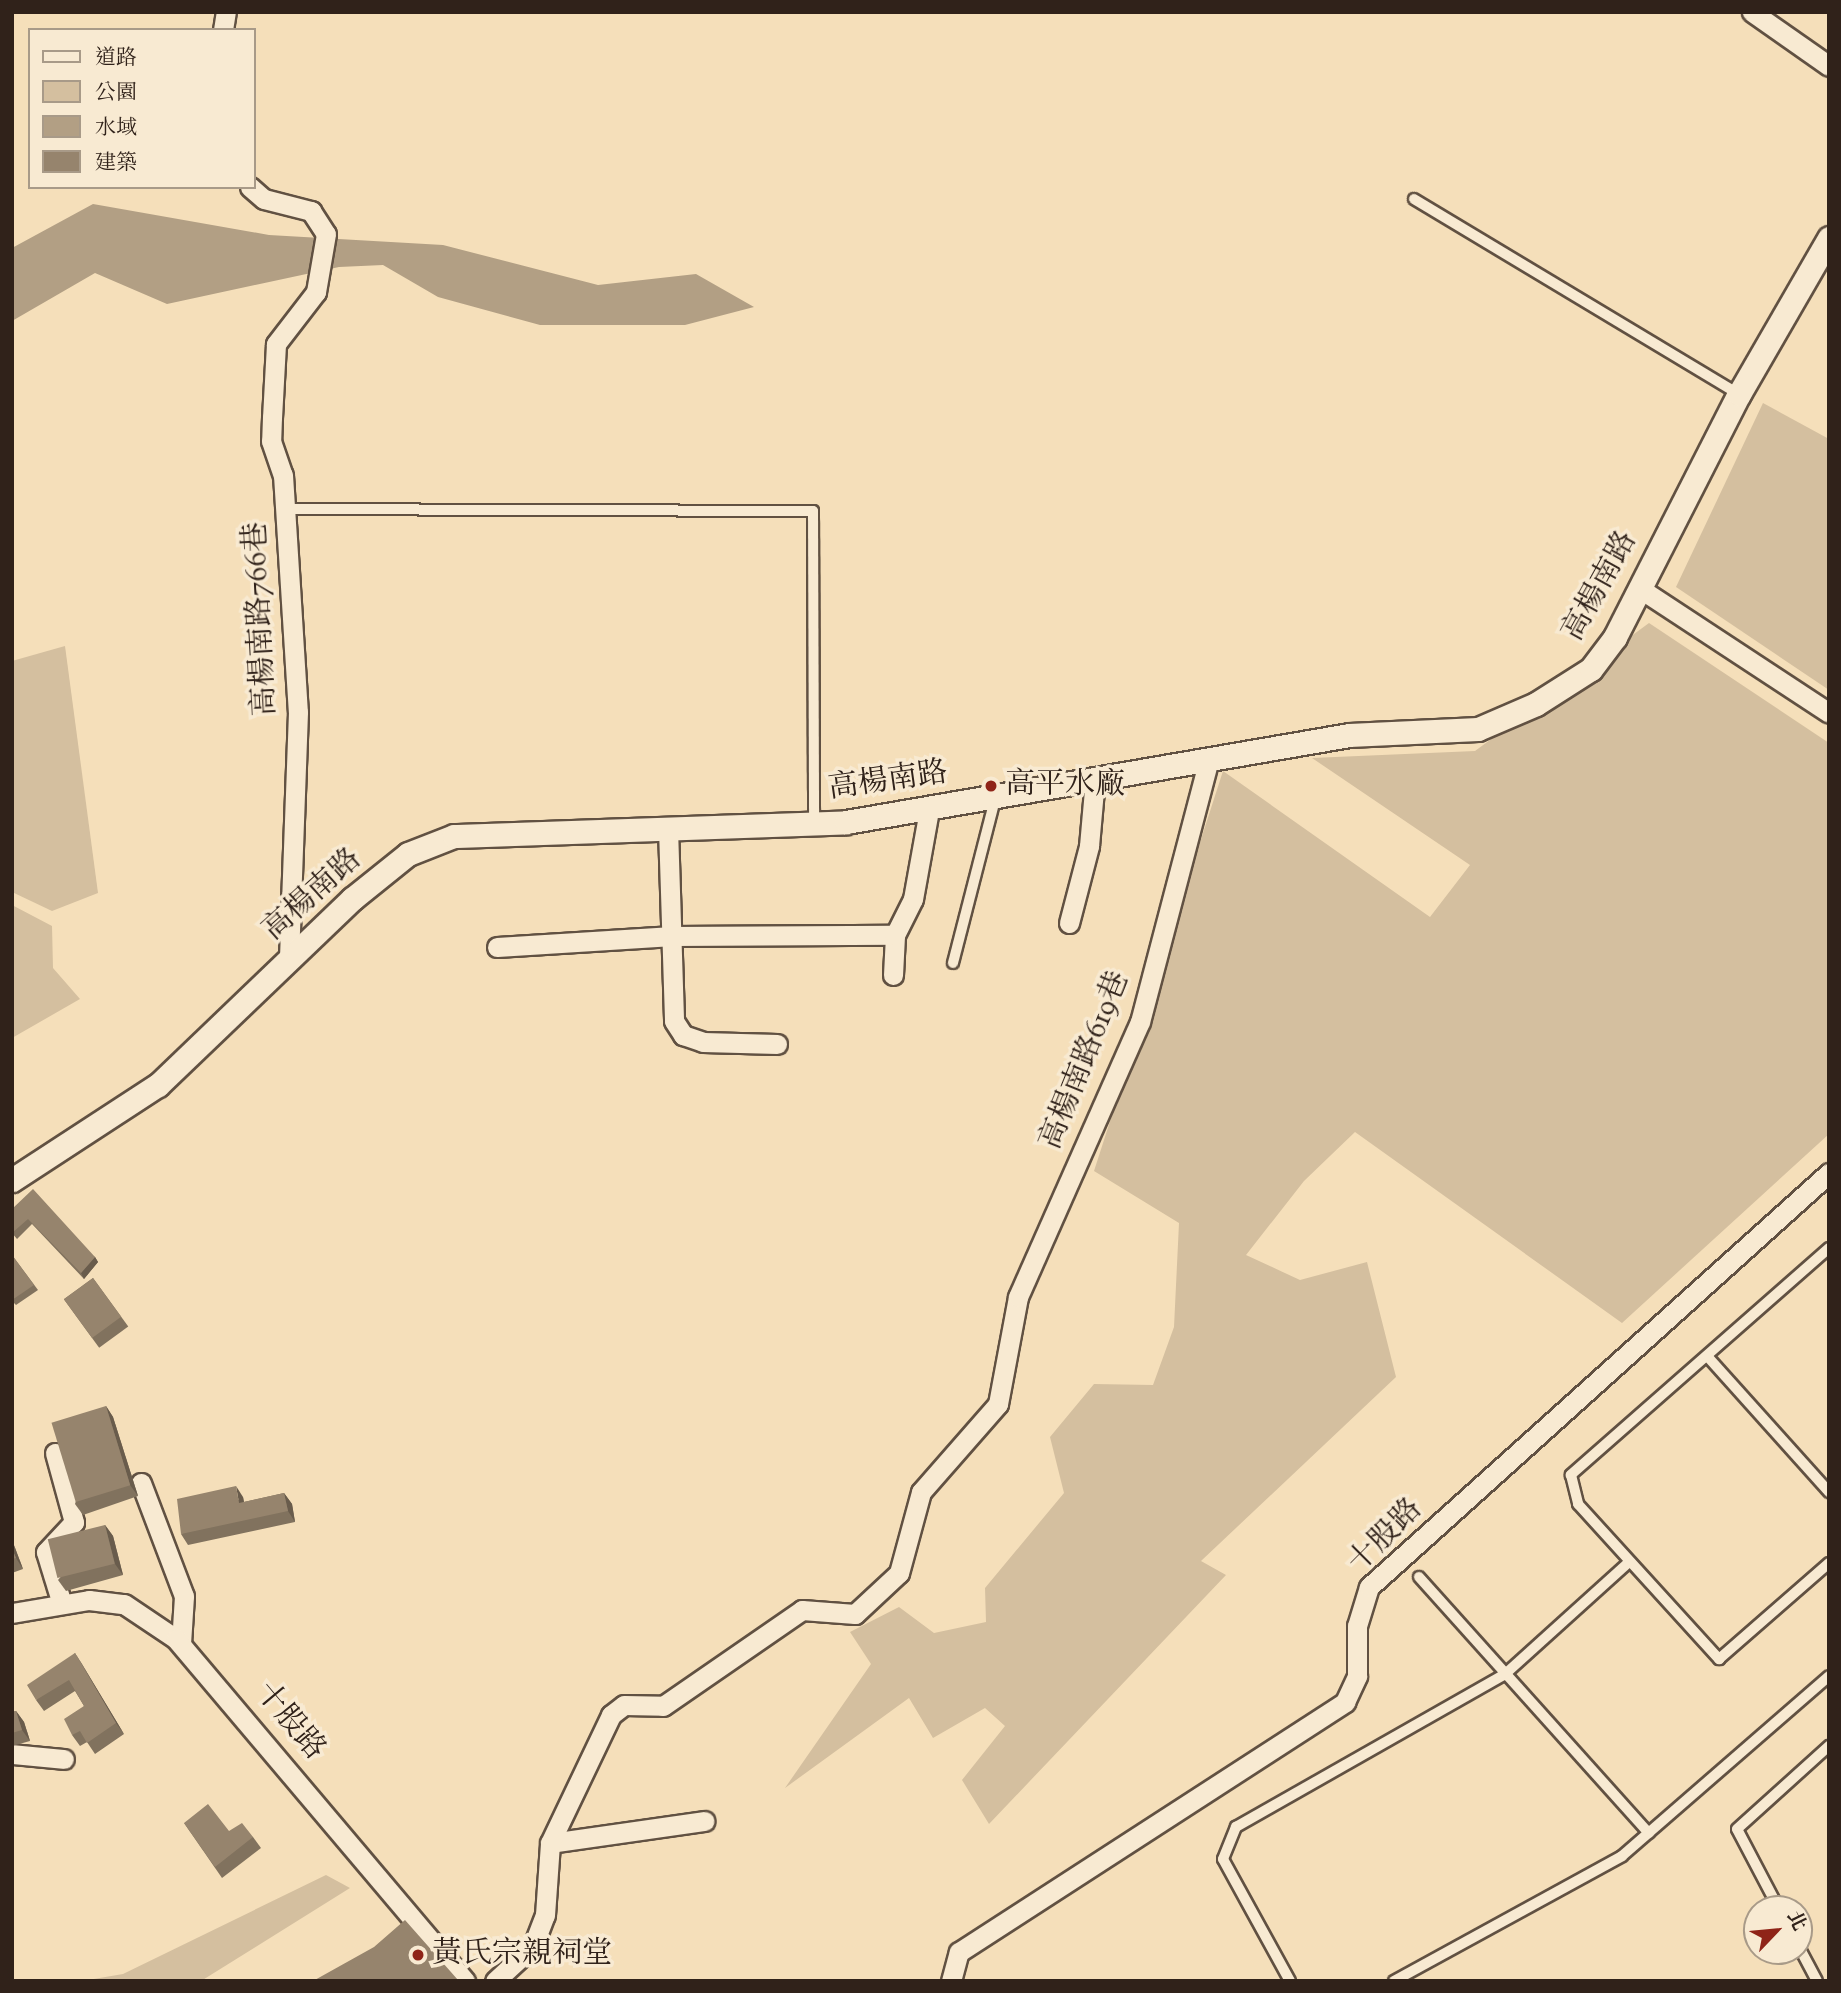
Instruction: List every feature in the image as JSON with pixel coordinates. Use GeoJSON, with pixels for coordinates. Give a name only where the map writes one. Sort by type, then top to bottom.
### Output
{"type":"FeatureCollection","features":[{"type":"Feature","properties":{"kind":"street"},"geometry":{"type":"LineString","coordinates":[[1752,12],[1829,66]]}},
{"type":"Feature","properties":{"kind":"street","name":"高楊南路766巷"},"geometry":{"type":"LineString","coordinates":[[252,189],[264,199],[311,211],[326,234],[316,292],[276,344],[271,441],[286,509],[298,712],[289,961]]}},
{"type":"Feature","properties":{"kind":"street","name":"高楊南路"},"geometry":{"type":"LineString","coordinates":[[12,1180],[158,1085],[289,961],[408,854],[454,835],[814,824],[929,810],[1349,736],[1478,729],[1591,669],[1639,588],[1739,394],[1829,238]]}},
{"type":"Feature","properties":{"kind":"street"},"geometry":{"type":"LineString","coordinates":[[1639,588],[1829,713]]}},
{"type":"Feature","properties":{"kind":"street","name":"高楊南路619巷"},"geometry":{"type":"LineString","coordinates":[[550,1843],[611,1715],[624,1705],[663,1706],[802,1609],[855,1614],[899,1573],[921,1492],[998,1404],[1018,1297],[1140,1022],[1209,759]]}},
{"type":"Feature","properties":{"kind":"street"},"geometry":{"type":"LineString","coordinates":[[1069,923],[1089,846],[1095,779]]}},
{"type":"Feature","properties":{"kind":"street"},"geometry":{"type":"LineString","coordinates":[[893,975],[895,935],[913,899],[929,810]]}},
{"type":"Feature","properties":{"kind":"street"},"geometry":{"type":"LineString","coordinates":[[668,828],[674,1021],[683,1035],[703,1042],[777,1044]]}},
{"type":"Feature","properties":{"kind":"street"},"geometry":{"type":"LineString","coordinates":[[497,947],[673,936],[895,935]]}},
{"type":"Feature","properties":{"kind":"street","name":"十股路"},"geometry":{"type":"LineString","coordinates":[[951,1981],[959,1952],[1345,1702],[1357,1675],[1357,1626],[1369,1587],[1829,1173]]}},
{"type":"Feature","properties":{"kind":"street"},"geometry":{"type":"LineString","coordinates":[[55,1453],[74,1522],[46,1552],[62,1604]]}},
{"type":"Feature","properties":{"kind":"street"},"geometry":{"type":"LineString","coordinates":[[141,1483],[184,1596],[181,1644]]}},
{"type":"Feature","properties":{"kind":"street","name":"十股路"},"geometry":{"type":"LineString","coordinates":[[12,1613],[62,1604],[124,1604],[181,1644],[465,1981]]}},
{"type":"Feature","properties":{"kind":"street"},"geometry":{"type":"LineString","coordinates":[[12,1754],[64,1759]]}},
{"type":"Feature","properties":{"kind":"street"},"geometry":{"type":"LineString","coordinates":[[495,1981],[533,1946],[545,1915],[550,1843],[704,1821]]}},
{"type":"Feature","properties":{"kind":"lane"},"geometry":{"type":"LineString","coordinates":[[1414,199],[1739,394]]}},
{"type":"Feature","properties":{"kind":"lane"},"geometry":{"type":"LineString","coordinates":[[286,509],[813,511],[814,824]]}},
{"type":"Feature","properties":{"kind":"lane"},"geometry":{"type":"LineString","coordinates":[[953,963],[995,799]]}},
{"type":"Feature","properties":{"kind":"lane"},"geometry":{"type":"LineString","coordinates":[[1829,1248],[1571,1475],[1578,1504],[1719,1659],[1829,1563]]}},
{"type":"Feature","properties":{"kind":"lane"},"geometry":{"type":"LineString","coordinates":[[1707,1356],[1829,1492]]}},
{"type":"Feature","properties":{"kind":"lane"},"geometry":{"type":"LineString","coordinates":[[1290,1981],[1223,1859],[1236,1827],[1504,1675],[1629,1562]]}},
{"type":"Feature","properties":{"kind":"lane"},"geometry":{"type":"LineString","coordinates":[[1419,1577],[1504,1675],[1649,1833]]}},
{"type":"Feature","properties":{"kind":"lane"},"geometry":{"type":"LineString","coordinates":[[1394,1981],[1622,1856],[1829,1676]]}},
{"type":"Feature","properties":{"kind":"lane"},"geometry":{"type":"LineString","coordinates":[[1772,1895],[1737,1829],[1829,1746]]}},
{"type":"Feature","properties":{"kind":"lane"},"geometry":{"type":"LineString","coordinates":[[1809,1965],[1817,1981]]}},
{"type":"Feature","properties":{"kind":"green space"},"geometry":{"type":"Polygon","coordinates":[[[1763,403],[1829,439],[1829,690],[1676,587],[1763,403]]]}},
{"type":"Feature","properties":{"kind":"green space"},"geometry":{"type":"Polygon","coordinates":[[[1649,623],[1829,743],[1829,1134],[1622,1323],[1355,1132],[1304,1181],[1246,1255],[1300,1280],[1367,1262],[1396,1377],[1201,1561],[1226,1575],[989,1824],[962,1780],[1005,1726],[985,1708],[933,1738],[909,1698],[785,1788],[871,1664],[850,1632],[899,1607],[934,1633],[986,1622],[985,1588],[1064,1493],[1050,1437],[1094,1384],[1153,1385],[1174,1327],[1179,1223],[1094,1171],[1223,771],[1430,917],[1470,865],[1312,758],[1475,751],[1649,623]]]}},
{"type":"Feature","properties":{"kind":"green space"},"geometry":{"type":"Polygon","coordinates":[[[65,646],[98,893],[52,911],[12,892],[12,661],[65,646]]]}},
{"type":"Feature","properties":{"kind":"green space"},"geometry":{"type":"Polygon","coordinates":[[[12,905],[52,926],[53,968],[80,999],[12,1038],[12,905]]]}},
{"type":"Feature","properties":{"kind":"green space"},"geometry":{"type":"Polygon","coordinates":[[[326,1875],[350,1888],[201,1981],[82,1981],[123,1974],[326,1875]]]}},
{"type":"Feature","properties":{"kind":"water"},"geometry":{"type":"Polygon","coordinates":[[[93,204],[269,235],[443,245],[598,285],[696,274],[754,307],[685,325],[540,325],[438,297],[383,265],[339,267],[167,304],[95,273],[12,321],[12,248],[93,204]]]}},
{"type":"Feature","properties":{"kind":"building"},"geometry":{"type":"Polygon","coordinates":[[[33,1189],[95,1257],[81,1273],[28,1219],[12,1233],[12,1209],[33,1189]]]}},
{"type":"Feature","properties":{"kind":"building"},"geometry":{"type":"Polygon","coordinates":[[[12,1255],[34,1285],[12,1300],[12,1255]]]}},
{"type":"Feature","properties":{"kind":"building"},"geometry":{"type":"Polygon","coordinates":[[[93,1278],[121,1317],[92,1338],[64,1299],[93,1278]]]}},
{"type":"Feature","properties":{"kind":"building"},"geometry":{"type":"Polygon","coordinates":[[[106,1406],[130,1485],[76,1502],[51,1423],[106,1406]]]}},
{"type":"Feature","properties":{"kind":"building"},"geometry":{"type":"Polygon","coordinates":[[[236,1486],[239,1503],[284,1493],[288,1511],[181,1534],[177,1499],[236,1486]]]}},
{"type":"Feature","properties":{"kind":"building"},"geometry":{"type":"Polygon","coordinates":[[[105,1525],[115,1564],[57,1578],[48,1539],[105,1525]]]}},
{"type":"Feature","properties":{"kind":"building"},"geometry":{"type":"Polygon","coordinates":[[[75,1653],[116,1723],[87,1743],[80,1731],[72,1735],[64,1719],[84,1706],[69,1680],[36,1700],[27,1685],[75,1653]]]}},
{"type":"Feature","properties":{"kind":"building"},"geometry":{"type":"Polygon","coordinates":[[[16,1711],[22,1730],[12,1733],[12,1712],[16,1711]]]}},
{"type":"Feature","properties":{"kind":"building"},"geometry":{"type":"Polygon","coordinates":[[[208,1804],[229,1831],[242,1823],[253,1837],[215,1867],[184,1823],[208,1804]]]}},
{"type":"Feature","properties":{"kind":"building"},"geometry":{"type":"Polygon","coordinates":[[[405,1920],[457,1981],[313,1981],[374,1947],[405,1920]]]}},
{"type":"Feature","properties":{"kind":"place","name":"高平水廠"},"geometry":{"type":"Point","coordinates":[991,786]}},
{"type":"Feature","properties":{"kind":"place","name":"黃氏宗親祠堂"},"geometry":{"type":"Point","coordinates":[418,1955]}}]}
